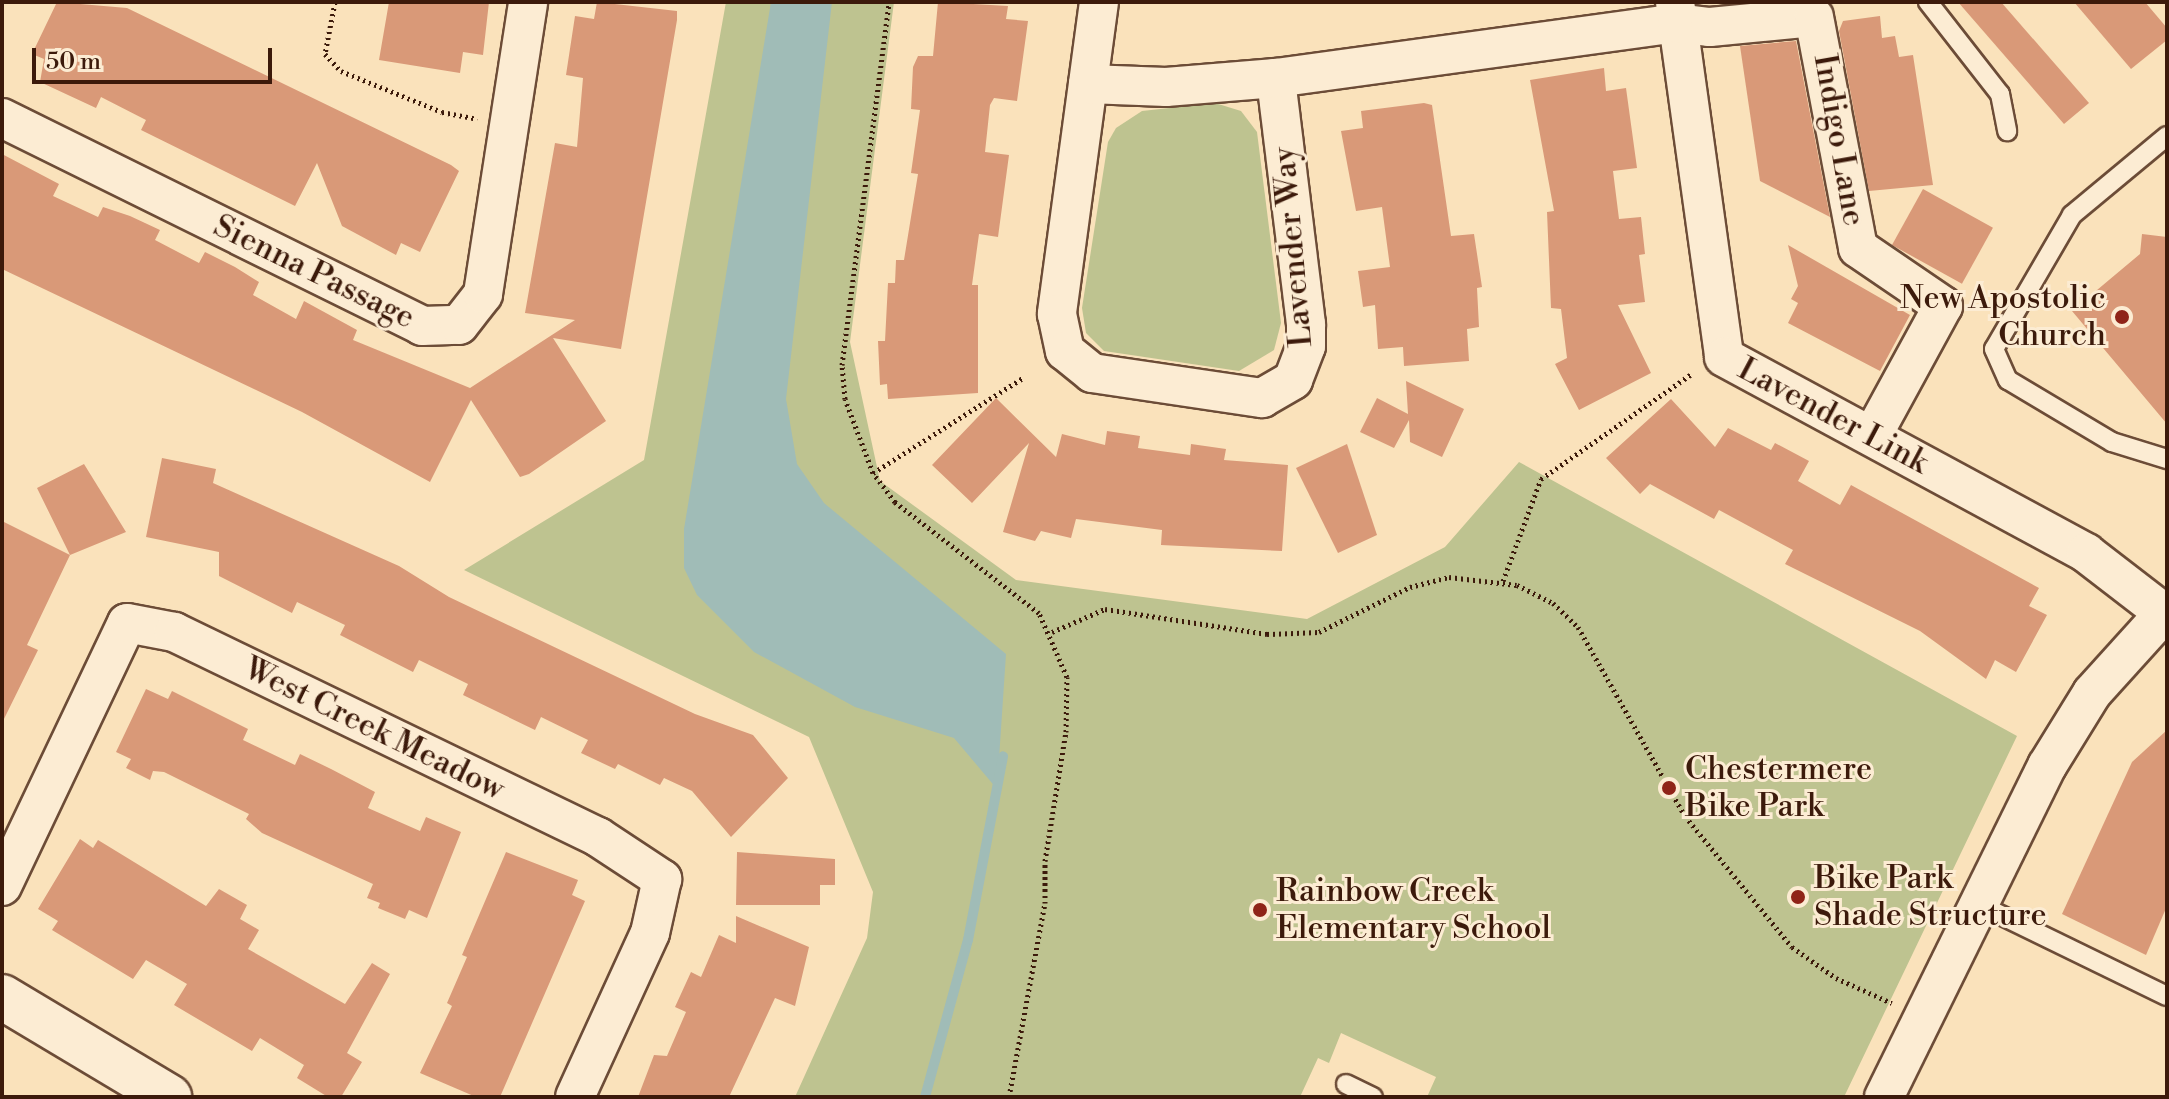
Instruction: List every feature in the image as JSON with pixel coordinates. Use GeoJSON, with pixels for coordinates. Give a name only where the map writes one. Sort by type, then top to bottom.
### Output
{"type":"FeatureCollection","features":[{"type":"Feature","properties":{"kind":"street","name":"Sienna Passage"},"geometry":{"type":"LineString","coordinates":[[2,118],[422,326],[459,325],[483,294],[528,2]]}},
{"type":"Feature","properties":{"kind":"street","name":"Lavender Way"},"geometry":{"type":"LineString","coordinates":[[1099,2],[1058,296],[1065,351],[1077,365],[1114,380],[1262,398],[1293,380],[1306,346],[1276,78]]}},
{"type":"Feature","properties":{"kind":"street"},"geometry":{"type":"LineString","coordinates":[[1088,84],[1166,87],[1276,78],[1676,12]]}},
{"type":"Feature","properties":{"kind":"street","name":"Lavender Link"},"geometry":{"type":"LineString","coordinates":[[1676,12],[1724,357],[2086,553],[2166,613]]}},
{"type":"Feature","properties":{"kind":"street","name":"Indigo Lane"},"geometry":{"type":"LineString","coordinates":[[1676,12],[1710,27],[1802,14],[1814,17],[1820,28],[1858,248],[1943,306],[1872,436]]}},
{"type":"Feature","properties":{"kind":"street"},"geometry":{"type":"LineString","coordinates":[[1884,1097],[1976,903],[2092,693],[2166,613]]}},
{"type":"Feature","properties":{"kind":"street","name":"West Creek Meadow"},"geometry":{"type":"LineString","coordinates":[[2,886],[127,623],[174,632],[598,837],[662,879],[650,933],[575,1097]]}},
{"type":"Feature","properties":{"kind":"street"},"geometry":{"type":"LineString","coordinates":[[2,997],[169,1097]]}},
{"type":"Feature","properties":{"kind":"lane"},"geometry":{"type":"LineString","coordinates":[[1928,2],[2000,94],[2007,131]]}},
{"type":"Feature","properties":{"kind":"lane"},"geometry":{"type":"LineString","coordinates":[[2167,136],[2072,215],[1994,349],[2008,380],[2112,442],[2167,459]]}},
{"type":"Feature","properties":{"kind":"lane"},"geometry":{"type":"LineString","coordinates":[[1976,903],[2167,996]]}},
{"type":"Feature","properties":{"kind":"lane"},"geometry":{"type":"LineString","coordinates":[[1346,1084],[1373,1097]]}},
{"type":"Feature","properties":{"kind":"path"},"geometry":{"type":"LineString","coordinates":[[335,2],[325,54],[341,71],[442,112],[509,124]]}},
{"type":"Feature","properties":{"kind":"path"},"geometry":{"type":"LineString","coordinates":[[889,2],[842,365],[845,399],[873,473],[895,502],[1039,613],[1052,632],[1067,677],[1066,732],[1032,1000],[1009,1097]]}},
{"type":"Feature","properties":{"kind":"path"},"geometry":{"type":"LineString","coordinates":[[1503,581],[1541,479],[1693,373]]}},
{"type":"Feature","properties":{"kind":"path"},"geometry":{"type":"LineString","coordinates":[[873,473],[1024,377]]}},
{"type":"Feature","properties":{"kind":"path"},"geometry":{"type":"LineString","coordinates":[[1052,632],[1105,609],[1267,634],[1319,632],[1410,587],[1449,577],[1503,581],[1553,603],[1578,627],[1685,816],[1792,947],[1836,978],[1896,1005]]}},
{"type":"Feature","properties":{"kind":"green space"},"geometry":{"type":"Polygon","coordinates":[[[726,2],[894,2],[850,342],[880,481],[1016,580],[1307,619],[1445,547],[1519,462],[2017,736],[1844,1097],[1427,1097],[1436,1077],[1341,1033],[1329,1063],[1318,1058],[1300,1097],[795,1097],[867,938],[873,892],[809,737],[464,570],[644,460],[726,2]]]}},
{"type":"Feature","properties":{"kind":"green space"},"geometry":{"type":"Polygon","coordinates":[[[1215,103],[1241,111],[1257,132],[1281,323],[1274,350],[1239,371],[1104,351],[1086,333],[1082,308],[1108,142],[1116,128],[1142,111],[1215,103]]]}},
{"type":"Feature","properties":{"kind":"water"},"geometry":{"type":"Polygon","coordinates":[[[771,2],[832,2],[786,399],[797,464],[824,503],[1006,654],[997,789],[954,738],[855,707],[754,652],[697,595],[684,568],[684,529],[771,2]]]}},
{"type":"Feature","properties":{"kind":"building"},"geometry":{"type":"Polygon","coordinates":[[[57,2],[127,8],[451,165],[459,171],[420,252],[401,243],[396,255],[342,226],[317,163],[295,206],[141,130],[146,120],[101,97],[96,108],[40,82],[44,59],[32,54],[57,2]]]}},
{"type":"Feature","properties":{"kind":"building"},"geometry":{"type":"Polygon","coordinates":[[[389,2],[489,2],[483,55],[463,52],[460,73],[379,60],[389,2]]]}},
{"type":"Feature","properties":{"kind":"building"},"geometry":{"type":"Polygon","coordinates":[[[597,2],[677,11],[677,20],[621,349],[553,338],[606,421],[529,474],[520,477],[471,400],[430,482],[302,412],[2,269],[2,154],[59,184],[53,196],[98,217],[103,207],[130,216],[160,230],[155,240],[199,263],[205,252],[235,267],[259,282],[253,295],[296,319],[304,301],[357,330],[353,340],[470,388],[575,320],[525,313],[555,143],[577,147],[583,78],[566,75],[575,16],[594,19],[597,2]]]}},
{"type":"Feature","properties":{"kind":"building"},"geometry":{"type":"Polygon","coordinates":[[[938,2],[1008,6],[1006,19],[1028,21],[1017,101],[994,98],[990,105],[985,152],[1009,155],[998,237],[979,234],[972,285],[978,285],[978,393],[888,399],[887,384],[880,385],[878,341],[885,341],[888,283],[895,283],[896,260],[904,260],[918,174],[911,173],[920,110],[911,109],[913,67],[918,56],[933,56],[938,2]]]}},
{"type":"Feature","properties":{"kind":"building"},"geometry":{"type":"Polygon","coordinates":[[[1958,2],[2001,2],[2089,103],[2064,124],[1958,2]]]}},
{"type":"Feature","properties":{"kind":"building"},"geometry":{"type":"Polygon","coordinates":[[[2074,2],[2145,2],[2167,28],[2167,40],[2131,69],[2074,2]]]}},
{"type":"Feature","properties":{"kind":"building"},"geometry":{"type":"Polygon","coordinates":[[[1880,16],[1882,38],[1895,36],[1899,57],[1913,55],[1933,185],[1869,191],[1839,31],[1843,21],[1880,16]]]}},
{"type":"Feature","properties":{"kind":"building"},"geometry":{"type":"Polygon","coordinates":[[[1796,41],[1830,217],[1760,181],[1740,46],[1796,41]]]}},
{"type":"Feature","properties":{"kind":"building"},"geometry":{"type":"Polygon","coordinates":[[[1604,68],[1606,91],[1626,88],[1637,168],[1613,171],[1619,219],[1641,217],[1645,254],[1639,255],[1645,302],[1618,305],[1651,373],[1579,410],[1555,364],[1567,358],[1561,309],[1551,308],[1547,212],[1554,211],[1530,80],[1604,68]]]}},
{"type":"Feature","properties":{"kind":"building"},"geometry":{"type":"Polygon","coordinates":[[[1424,103],[1432,105],[1451,236],[1474,234],[1482,287],[1477,288],[1479,327],[1467,329],[1469,361],[1404,366],[1403,347],[1378,349],[1375,305],[1363,307],[1358,271],[1390,267],[1382,207],[1356,211],[1341,131],[1363,128],[1361,111],[1424,103]]]}},
{"type":"Feature","properties":{"kind":"building"},"geometry":{"type":"Polygon","coordinates":[[[1923,189],[1993,228],[1962,284],[1892,245],[1923,189]]]}},
{"type":"Feature","properties":{"kind":"building","name":"New Apostolic Church"},"geometry":{"type":"Polygon","coordinates":[[[2142,234],[2167,237],[2167,424],[2072,311],[2140,254],[2142,234]]]}},
{"type":"Feature","properties":{"kind":"building"},"geometry":{"type":"Polygon","coordinates":[[[1788,245],[1910,315],[1880,371],[1788,323],[1798,303],[1791,299],[1798,286],[1788,245]]]}},
{"type":"Feature","properties":{"kind":"building"},"geometry":{"type":"Polygon","coordinates":[[[1406,381],[1464,409],[1442,457],[1410,442],[1409,420],[1394,448],[1360,432],[1377,398],[1408,414],[1406,381]]]}},
{"type":"Feature","properties":{"kind":"building"},"geometry":{"type":"Polygon","coordinates":[[[996,398],[1056,457],[1062,434],[1105,445],[1107,431],[1140,436],[1138,448],[1190,455],[1191,444],[1226,449],[1224,460],[1288,465],[1282,551],[1161,545],[1162,530],[1076,519],[1071,538],[1041,531],[1035,541],[1003,532],[1029,443],[972,503],[932,465],[996,398]]]}},
{"type":"Feature","properties":{"kind":"building"},"geometry":{"type":"Polygon","coordinates":[[[1671,399],[1715,447],[1728,428],[1771,450],[1775,443],[1809,461],[1798,481],[1840,505],[1851,485],[2039,588],[2029,606],[2047,615],[2016,672],[1995,660],[1986,679],[1920,631],[1785,564],[1793,550],[1719,510],[1714,519],[1650,484],[1640,494],[1606,458],[1671,399]]]}},
{"type":"Feature","properties":{"kind":"building"},"geometry":{"type":"Polygon","coordinates":[[[1347,444],[1377,535],[1338,553],[1296,468],[1347,444]]]}},
{"type":"Feature","properties":{"kind":"building"},"geometry":{"type":"Polygon","coordinates":[[[162,458],[216,469],[213,483],[399,566],[449,597],[695,714],[753,735],[788,778],[731,837],[692,791],[664,778],[660,785],[618,764],[615,769],[581,753],[588,740],[541,717],[535,730],[463,695],[468,684],[419,660],[413,672],[340,635],[345,625],[297,602],[292,613],[219,576],[219,552],[146,537],[162,458]]]}},
{"type":"Feature","properties":{"kind":"building"},"geometry":{"type":"Polygon","coordinates":[[[84,464],[126,532],[70,555],[37,488],[84,464]]]}},
{"type":"Feature","properties":{"kind":"building"},"geometry":{"type":"Polygon","coordinates":[[[2,521],[70,555],[27,645],[38,650],[2,723],[2,521]]]}},
{"type":"Feature","properties":{"kind":"building"},"geometry":{"type":"Polygon","coordinates":[[[146,689],[168,699],[172,691],[248,729],[243,740],[295,765],[300,754],[375,792],[368,808],[420,831],[426,817],[461,832],[427,918],[409,910],[405,919],[378,908],[380,903],[367,898],[373,884],[262,833],[246,819],[249,814],[164,772],[153,771],[150,780],[126,768],[131,759],[116,752],[146,689]]]}},
{"type":"Feature","properties":{"kind":"building"},"geometry":{"type":"Polygon","coordinates":[[[2167,730],[2167,906],[2146,955],[2062,914],[2132,762],[2167,730]]]}},
{"type":"Feature","properties":{"kind":"building"},"geometry":{"type":"Polygon","coordinates":[[[80,839],[93,848],[98,840],[206,906],[219,889],[247,905],[240,919],[259,930],[248,949],[345,1004],[372,963],[390,974],[347,1053],[362,1062],[341,1097],[328,1097],[297,1078],[304,1065],[260,1038],[252,1051],[174,1005],[187,984],[146,960],[133,979],[52,930],[58,921],[38,909],[80,839]]]}},
{"type":"Feature","properties":{"kind":"building"},"geometry":{"type":"Polygon","coordinates":[[[506,852],[578,880],[572,895],[585,901],[500,1097],[476,1097],[420,1073],[452,1006],[447,1003],[467,957],[462,955],[506,852]]]}},
{"type":"Feature","properties":{"kind":"building"},"geometry":{"type":"Polygon","coordinates":[[[737,852],[835,859],[835,885],[820,885],[820,905],[736,905],[737,852]]]}},
{"type":"Feature","properties":{"kind":"building"},"geometry":{"type":"Polygon","coordinates":[[[736,916],[809,947],[795,1006],[775,998],[729,1097],[638,1097],[654,1055],[667,1056],[686,1012],[675,1007],[691,972],[701,977],[719,935],[736,943],[736,916]]]}},
{"type":"Feature","properties":{"kind":"waterway"},"geometry":{"type":"LineString","coordinates":[[925,1097],[968,940],[1003,756]]}},
{"type":"Feature","properties":{"kind":"place","name":"New Apostolic Church"},"geometry":{"type":"Point","coordinates":[2122,317]}},
{"type":"Feature","properties":{"kind":"place","name":"Chestermere Bike Park"},"geometry":{"type":"Point","coordinates":[1669,788]}},
{"type":"Feature","properties":{"kind":"place","name":"Bike Park Shade Structure"},"geometry":{"type":"Point","coordinates":[1798,897]}},
{"type":"Feature","properties":{"kind":"place","name":"Rainbow Creek Elementary School"},"geometry":{"type":"Point","coordinates":[1260,910]}}]}
